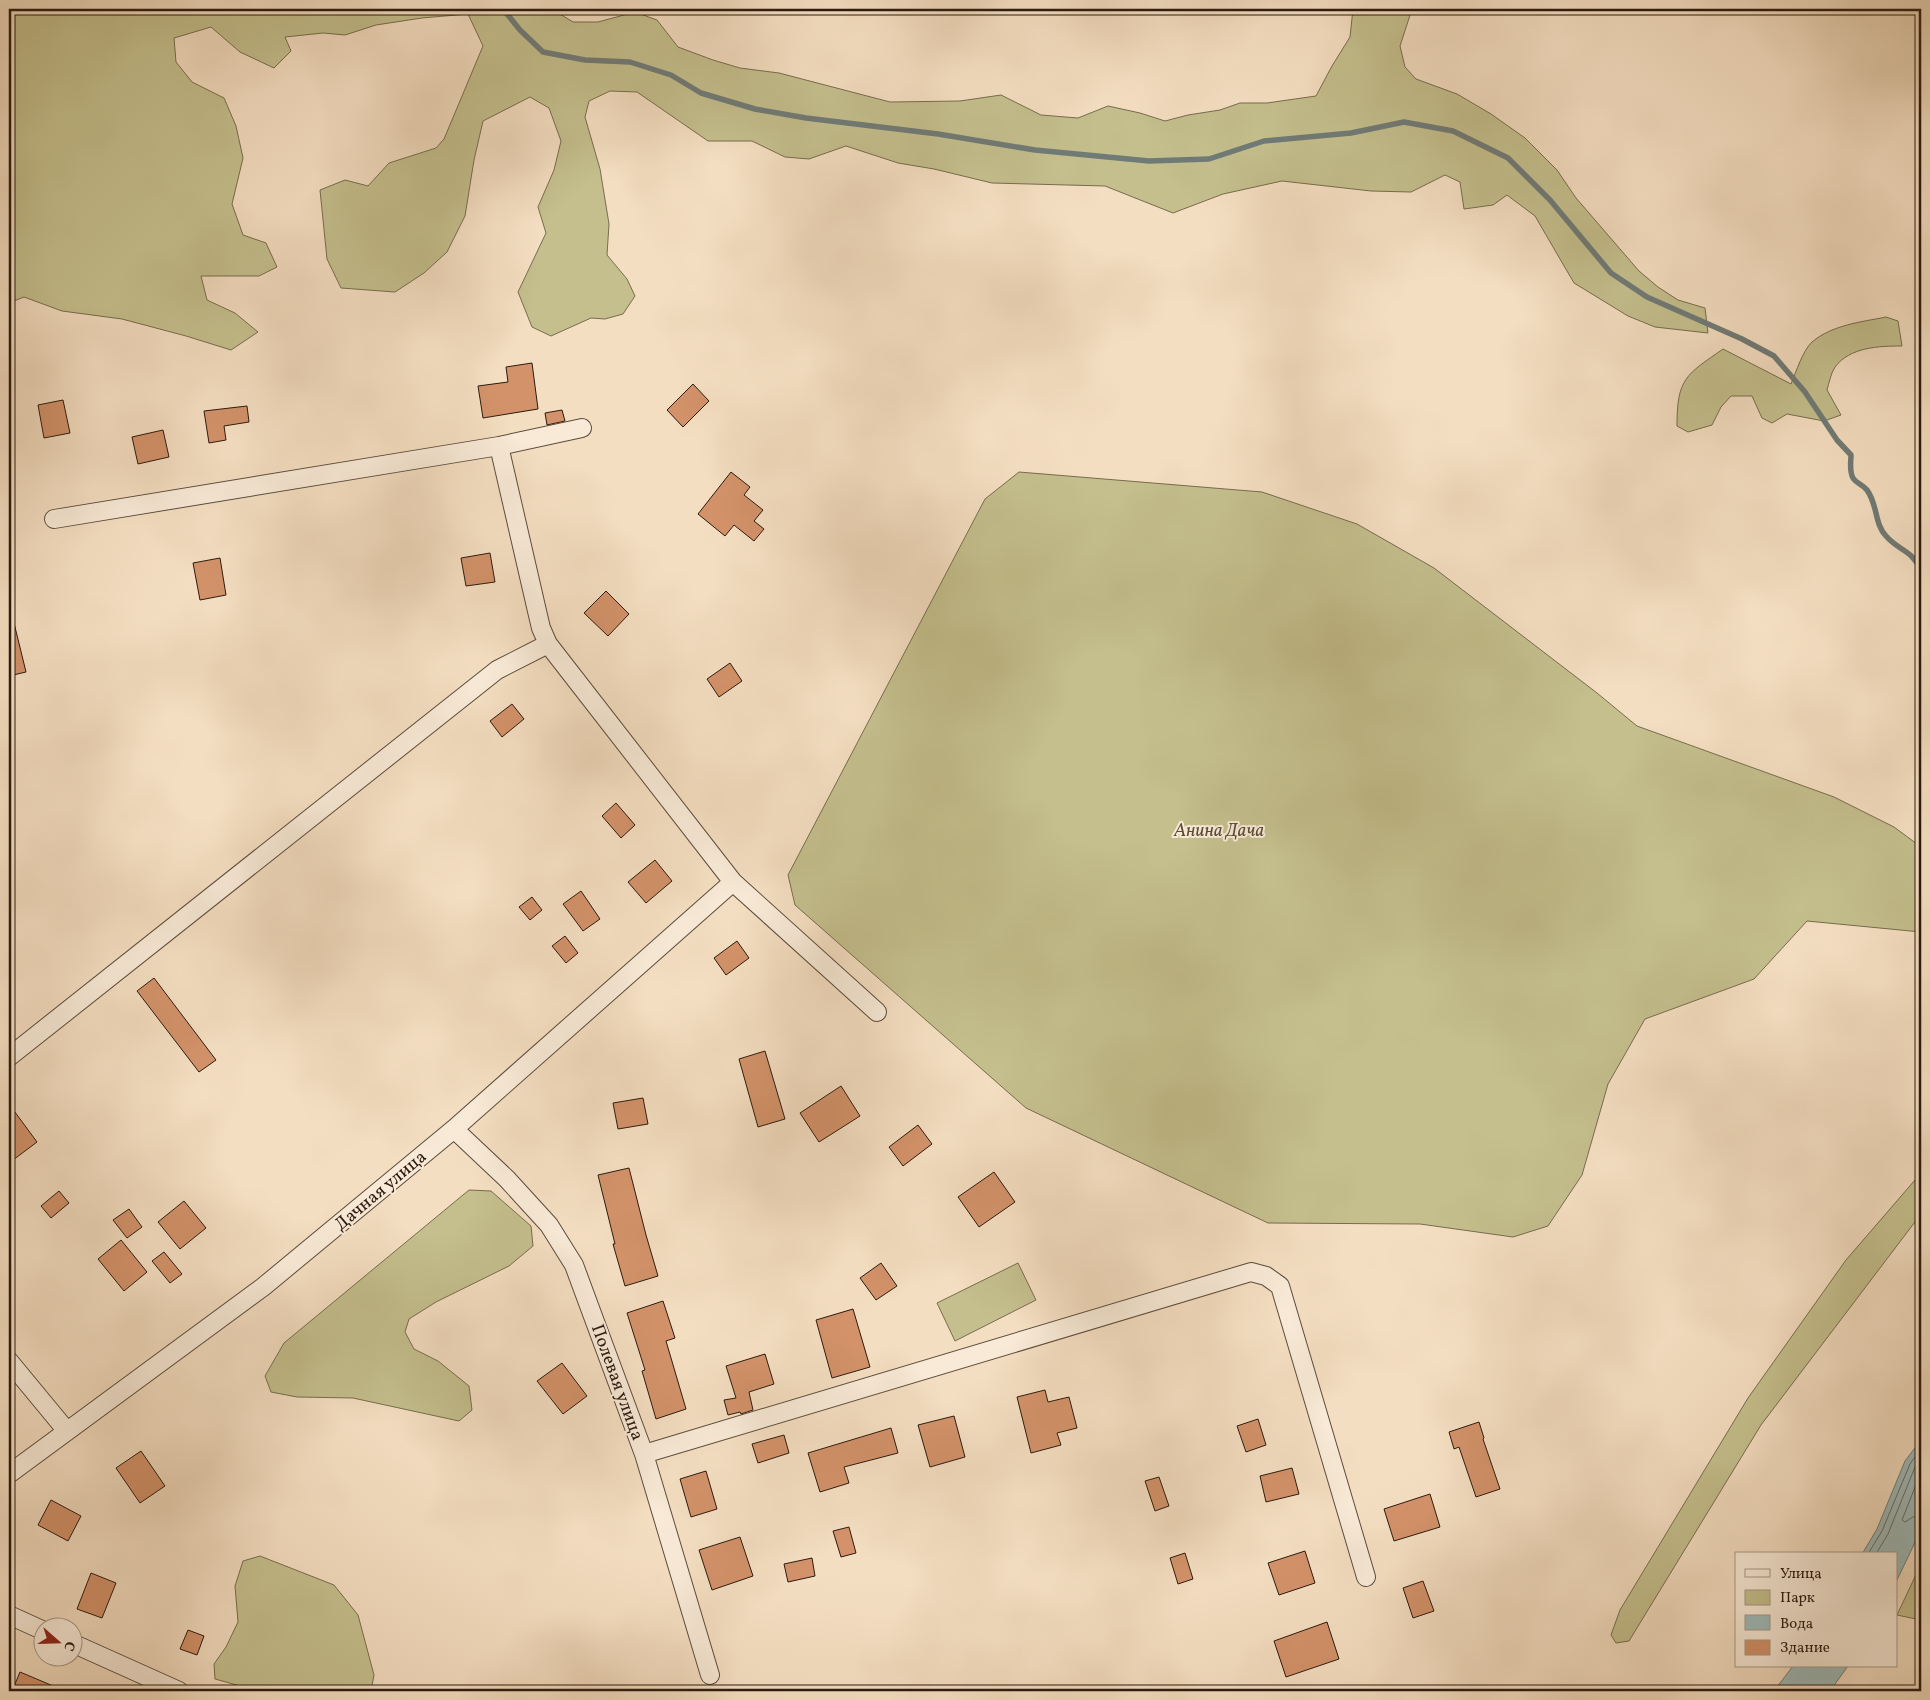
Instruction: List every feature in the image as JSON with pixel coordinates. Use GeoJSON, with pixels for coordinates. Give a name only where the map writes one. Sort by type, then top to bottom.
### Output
{"type":"FeatureCollection","features":[{"type":"Feature","properties":{"kind":"street"},"geometry":{"type":"LineString","coordinates":[[54,519],[499,446],[582,428]]}},
{"type":"Feature","properties":{"kind":"street"},"geometry":{"type":"LineString","coordinates":[[499,446],[541,628],[548,644],[733,882],[877,1012]]}},
{"type":"Feature","properties":{"kind":"street"},"geometry":{"type":"LineString","coordinates":[[9,1057],[497,670],[548,644]]}},
{"type":"Feature","properties":{"kind":"street","name":"Дачная улица"},"geometry":{"type":"LineString","coordinates":[[9,1474],[66,1430],[263,1287],[454,1129],[733,882]]}},
{"type":"Feature","properties":{"kind":"street","name":"Полевая улица"},"geometry":{"type":"LineString","coordinates":[[454,1129],[507,1179],[550,1225],[574,1265],[644,1454],[710,1676]]}},
{"type":"Feature","properties":{"kind":"street"},"geometry":{"type":"LineString","coordinates":[[644,1454],[1251,1272],[1266,1276],[1280,1286],[1366,1577]]}},
{"type":"Feature","properties":{"kind":"street"},"geometry":{"type":"LineString","coordinates":[[9,1360],[66,1430]]}},
{"type":"Feature","properties":{"kind":"street"},"geometry":{"type":"LineString","coordinates":[[9,1614],[32,1625]]}},
{"type":"Feature","properties":{"kind":"street"},"geometry":{"type":"LineString","coordinates":[[82,1647],[179,1691]]}},
{"type":"Feature","properties":{"kind":"green space"},"geometry":{"type":"Polygon","coordinates":[[[9,9],[553,9],[573,22],[598,22],[635,12],[657,20],[678,47],[713,60],[740,68],[779,73],[890,102],[960,101],[1001,95],[1041,115],[1078,118],[1108,106],[1165,121],[1220,110],[1240,103],[1267,103],[1316,96],[1350,37],[1353,9],[1412,9],[1400,46],[1405,67],[1416,79],[1457,94],[1491,114],[1525,138],[1557,170],[1576,198],[1639,271],[1658,287],[1678,300],[1705,308],[1708,333],[1655,327],[1628,316],[1574,283],[1535,216],[1507,195],[1493,205],[1464,209],[1460,182],[1445,175],[1411,192],[1371,191],[1282,181],[1223,194],[1173,213],[1105,186],[992,183],[934,169],[898,163],[846,146],[809,159],[785,157],[752,141],[708,141],[637,92],[610,91],[589,101],[585,117],[600,169],[609,224],[607,255],[627,279],[635,296],[623,314],[605,319],[591,318],[551,336],[532,327],[518,292],[546,233],[538,207],[554,170],[561,141],[549,108],[530,97],[483,121],[474,160],[465,216],[447,252],[424,273],[395,292],[341,288],[327,259],[320,190],[345,180],[368,186],[389,163],[436,148],[444,139],[483,46],[468,14],[376,25],[345,35],[323,33],[285,37],[291,51],[274,68],[240,52],[211,27],[174,38],[176,62],[192,82],[224,98],[236,126],[243,158],[232,204],[243,235],[266,243],[277,267],[259,276],[201,276],[207,300],[235,313],[258,332],[231,350],[122,319],[62,311],[24,297],[9,303],[9,9]]]}},
{"type":"Feature","properties":{"kind":"green space"},"geometry":{"type":"Polygon","coordinates":[[[1886,317],[1898,321],[1902,346],[1866,349],[1841,360],[1831,375],[1827,390],[1841,415],[1824,421],[1787,414],[1772,423],[1762,418],[1752,396],[1731,396],[1721,407],[1712,425],[1688,432],[1677,426],[1679,397],[1686,379],[1700,365],[1723,349],[1791,384],[1806,350],[1820,336],[1847,325],[1886,317]]]}},
{"type":"Feature","properties":{"kind":"green space","name":"Анина Дача"},"geometry":{"type":"Polygon","coordinates":[[[1019,472],[1262,492],[1357,524],[1434,568],[1637,726],[1834,797],[1894,827],[1921,847],[1921,932],[1807,921],[1754,979],[1645,1019],[1608,1084],[1582,1175],[1548,1226],[1513,1237],[1420,1224],[1268,1223],[1026,1108],[795,905],[788,875],[985,499],[1019,472]]]}},
{"type":"Feature","properties":{"kind":"green space"},"geometry":{"type":"Polygon","coordinates":[[[1921,1173],[1921,1214],[1761,1425],[1629,1641],[1616,1643],[1611,1635],[1620,1610],[1748,1398],[1846,1260],[1921,1173]]]}},
{"type":"Feature","properties":{"kind":"green space"},"geometry":{"type":"Polygon","coordinates":[[[469,1190],[491,1191],[531,1226],[533,1246],[509,1266],[436,1302],[409,1319],[405,1332],[414,1349],[438,1361],[469,1386],[472,1410],[459,1421],[353,1398],[297,1397],[271,1392],[265,1376],[284,1343],[469,1190]]]}},
{"type":"Feature","properties":{"kind":"green space"},"geometry":{"type":"Polygon","coordinates":[[[1018,1263],[1036,1300],[955,1341],[937,1303],[1018,1263]]]}},
{"type":"Feature","properties":{"kind":"green space"},"geometry":{"type":"Polygon","coordinates":[[[260,1556],[334,1585],[358,1615],[374,1675],[371,1691],[258,1691],[215,1679],[214,1664],[226,1647],[238,1622],[235,1586],[243,1561],[260,1556]]]}},
{"type":"Feature","properties":{"kind":"green space"},"geometry":{"type":"Polygon","coordinates":[[[1921,1564],[1921,1610],[1916,1619],[1898,1615],[1921,1564]]]}},
{"type":"Feature","properties":{"kind":"water"},"geometry":{"type":"Polygon","coordinates":[[[1921,1440],[1921,1530],[1898,1578],[1898,1552],[1863,1552],[1877,1529],[1905,1461],[1921,1440]]]}},
{"type":"Feature","properties":{"kind":"water"},"geometry":{"type":"Polygon","coordinates":[[[1791,1668],[1847,1668],[1830,1691],[1774,1691],[1791,1668]]]}},
{"type":"Feature","properties":{"kind":"building"},"geometry":{"type":"Polygon","coordinates":[[[532,363],[538,409],[483,418],[478,386],[508,382],[506,367],[532,363]]]}},
{"type":"Feature","properties":{"kind":"building"},"geometry":{"type":"Polygon","coordinates":[[[693,384],[709,401],[683,427],[667,410],[693,384]]]}},
{"type":"Feature","properties":{"kind":"building"},"geometry":{"type":"Polygon","coordinates":[[[63,400],[70,433],[44,438],[38,405],[63,400]]]}},
{"type":"Feature","properties":{"kind":"building"},"geometry":{"type":"Polygon","coordinates":[[[247,406],[249,422],[224,426],[226,440],[209,443],[204,411],[247,406]]]}},
{"type":"Feature","properties":{"kind":"building"},"geometry":{"type":"Polygon","coordinates":[[[562,410],[565,421],[547,425],[545,413],[562,410]]]}},
{"type":"Feature","properties":{"kind":"building"},"geometry":{"type":"Polygon","coordinates":[[[163,430],[169,457],[138,464],[132,437],[163,430]]]}},
{"type":"Feature","properties":{"kind":"building"},"geometry":{"type":"Polygon","coordinates":[[[731,472],[750,487],[744,495],[763,510],[754,521],[764,529],[754,541],[734,525],[725,536],[698,514],[731,472]]]}},
{"type":"Feature","properties":{"kind":"building"},"geometry":{"type":"Polygon","coordinates":[[[490,553],[495,582],[466,586],[461,558],[490,553]]]}},
{"type":"Feature","properties":{"kind":"building"},"geometry":{"type":"Polygon","coordinates":[[[220,558],[226,595],[200,600],[193,563],[220,558]]]}},
{"type":"Feature","properties":{"kind":"building"},"geometry":{"type":"Polygon","coordinates":[[[606,591],[629,614],[608,636],[584,613],[606,591]]]}},
{"type":"Feature","properties":{"kind":"building"},"geometry":{"type":"Polygon","coordinates":[[[9,623],[14,623],[26,672],[9,676],[9,623]]]}},
{"type":"Feature","properties":{"kind":"building"},"geometry":{"type":"Polygon","coordinates":[[[730,663],[742,681],[719,697],[707,679],[730,663]]]}},
{"type":"Feature","properties":{"kind":"building"},"geometry":{"type":"Polygon","coordinates":[[[512,704],[524,719],[502,737],[490,721],[512,704]]]}},
{"type":"Feature","properties":{"kind":"building"},"geometry":{"type":"Polygon","coordinates":[[[616,803],[635,825],[621,838],[602,816],[616,803]]]}},
{"type":"Feature","properties":{"kind":"building"},"geometry":{"type":"Polygon","coordinates":[[[655,860],[672,881],[646,903],[628,882],[655,860]]]}},
{"type":"Feature","properties":{"kind":"building"},"geometry":{"type":"Polygon","coordinates":[[[581,891],[600,919],[583,931],[563,904],[581,891]]]}},
{"type":"Feature","properties":{"kind":"building"},"geometry":{"type":"Polygon","coordinates":[[[532,897],[542,910],[530,920],[519,907],[532,897]]]}},
{"type":"Feature","properties":{"kind":"building"},"geometry":{"type":"Polygon","coordinates":[[[565,936],[578,953],[566,963],[552,946],[565,936]]]}},
{"type":"Feature","properties":{"kind":"building"},"geometry":{"type":"Polygon","coordinates":[[[737,941],[749,958],[726,975],[714,958],[737,941]]]}},
{"type":"Feature","properties":{"kind":"building"},"geometry":{"type":"Polygon","coordinates":[[[154,978],[216,1060],[199,1072],[137,991],[154,978]]]}},
{"type":"Feature","properties":{"kind":"building"},"geometry":{"type":"Polygon","coordinates":[[[765,1051],[785,1119],[758,1127],[739,1059],[765,1051]]]}},
{"type":"Feature","properties":{"kind":"building"},"geometry":{"type":"Polygon","coordinates":[[[841,1086],[860,1116],[819,1142],[800,1113],[841,1086]]]}},
{"type":"Feature","properties":{"kind":"building"},"geometry":{"type":"Polygon","coordinates":[[[643,1098],[648,1124],[618,1129],[613,1103],[643,1098]]]}},
{"type":"Feature","properties":{"kind":"building"},"geometry":{"type":"Polygon","coordinates":[[[9,1104],[37,1142],[9,1163],[9,1104]]]}},
{"type":"Feature","properties":{"kind":"building"},"geometry":{"type":"Polygon","coordinates":[[[918,1125],[932,1144],[903,1166],[889,1147],[918,1125]]]}},
{"type":"Feature","properties":{"kind":"building"},"geometry":{"type":"Polygon","coordinates":[[[629,1168],[658,1276],[625,1286],[613,1244],[615,1244],[598,1175],[629,1168]]]}},
{"type":"Feature","properties":{"kind":"building"},"geometry":{"type":"Polygon","coordinates":[[[994,1172],[1015,1202],[979,1227],[958,1197],[994,1172]]]}},
{"type":"Feature","properties":{"kind":"building"},"geometry":{"type":"Polygon","coordinates":[[[59,1191],[69,1203],[51,1218],[41,1206],[59,1191]]]}},
{"type":"Feature","properties":{"kind":"building"},"geometry":{"type":"Polygon","coordinates":[[[184,1201],[206,1228],[180,1249],[158,1222],[184,1201]]]}},
{"type":"Feature","properties":{"kind":"building"},"geometry":{"type":"Polygon","coordinates":[[[129,1209],[142,1227],[127,1238],[113,1220],[129,1209]]]}},
{"type":"Feature","properties":{"kind":"building"},"geometry":{"type":"Polygon","coordinates":[[[121,1240],[147,1272],[124,1291],[98,1259],[121,1240]]]}},
{"type":"Feature","properties":{"kind":"building"},"geometry":{"type":"Polygon","coordinates":[[[164,1252],[182,1274],[170,1283],[152,1261],[164,1252]]]}},
{"type":"Feature","properties":{"kind":"building"},"geometry":{"type":"Polygon","coordinates":[[[881,1263],[897,1286],[876,1300],[860,1278],[881,1263]]]}},
{"type":"Feature","properties":{"kind":"building"},"geometry":{"type":"Polygon","coordinates":[[[663,1301],[675,1338],[666,1341],[686,1409],[656,1419],[642,1371],[645,1370],[627,1313],[663,1301]]]}},
{"type":"Feature","properties":{"kind":"building"},"geometry":{"type":"Polygon","coordinates":[[[853,1309],[870,1367],[832,1378],[816,1320],[853,1309]]]}},
{"type":"Feature","properties":{"kind":"building"},"geometry":{"type":"Polygon","coordinates":[[[765,1354],[774,1384],[749,1392],[753,1410],[741,1414],[740,1412],[728,1415],[724,1400],[736,1398],[726,1366],[765,1354]]]}},
{"type":"Feature","properties":{"kind":"building"},"geometry":{"type":"Polygon","coordinates":[[[562,1363],[587,1396],[563,1414],[537,1381],[562,1363]]]}},
{"type":"Feature","properties":{"kind":"building"},"geometry":{"type":"Polygon","coordinates":[[[1045,1390],[1048,1402],[1069,1397],[1077,1428],[1057,1433],[1061,1445],[1031,1453],[1017,1397],[1045,1390]]]}},
{"type":"Feature","properties":{"kind":"building"},"geometry":{"type":"Polygon","coordinates":[[[954,1416],[965,1457],[930,1467],[918,1425],[954,1416]]]}},
{"type":"Feature","properties":{"kind":"building"},"geometry":{"type":"Polygon","coordinates":[[[1258,1419],[1266,1445],[1246,1452],[1237,1426],[1258,1419]]]}},
{"type":"Feature","properties":{"kind":"building"},"geometry":{"type":"Polygon","coordinates":[[[1479,1422],[1500,1489],[1476,1497],[1459,1447],[1454,1449],[1449,1432],[1479,1422]]]}},
{"type":"Feature","properties":{"kind":"building"},"geometry":{"type":"Polygon","coordinates":[[[891,1428],[898,1453],[844,1467],[849,1483],[820,1492],[808,1453],[891,1428]]]}},
{"type":"Feature","properties":{"kind":"building"},"geometry":{"type":"Polygon","coordinates":[[[784,1435],[789,1453],[758,1463],[752,1444],[784,1435]]]}},
{"type":"Feature","properties":{"kind":"building"},"geometry":{"type":"Polygon","coordinates":[[[141,1451],[165,1486],[140,1503],[116,1468],[141,1451]]]}},
{"type":"Feature","properties":{"kind":"building"},"geometry":{"type":"Polygon","coordinates":[[[1292,1468],[1299,1494],[1266,1502],[1260,1476],[1292,1468]]]}},
{"type":"Feature","properties":{"kind":"building"},"geometry":{"type":"Polygon","coordinates":[[[706,1471],[717,1509],[691,1517],[680,1479],[706,1471]]]}},
{"type":"Feature","properties":{"kind":"building"},"geometry":{"type":"Polygon","coordinates":[[[1159,1477],[1169,1506],[1155,1511],[1145,1481],[1159,1477]]]}},
{"type":"Feature","properties":{"kind":"building"},"geometry":{"type":"Polygon","coordinates":[[[1430,1494],[1440,1527],[1394,1541],[1384,1509],[1430,1494]]]}},
{"type":"Feature","properties":{"kind":"building"},"geometry":{"type":"Polygon","coordinates":[[[51,1500],[81,1516],[68,1541],[38,1525],[51,1500]]]}},
{"type":"Feature","properties":{"kind":"building"},"geometry":{"type":"Polygon","coordinates":[[[849,1527],[856,1553],[841,1557],[833,1531],[849,1527]]]}},
{"type":"Feature","properties":{"kind":"building"},"geometry":{"type":"Polygon","coordinates":[[[740,1537],[753,1576],[712,1590],[699,1550],[740,1537]]]}},
{"type":"Feature","properties":{"kind":"building"},"geometry":{"type":"Polygon","coordinates":[[[1305,1551],[1315,1583],[1279,1595],[1268,1563],[1305,1551]]]}},
{"type":"Feature","properties":{"kind":"building"},"geometry":{"type":"Polygon","coordinates":[[[1185,1553],[1193,1579],[1178,1584],[1170,1558],[1185,1553]]]}},
{"type":"Feature","properties":{"kind":"building"},"geometry":{"type":"Polygon","coordinates":[[[812,1558],[815,1576],[788,1582],[784,1564],[812,1558]]]}},
{"type":"Feature","properties":{"kind":"building"},"geometry":{"type":"Polygon","coordinates":[[[91,1573],[116,1583],[102,1618],[77,1609],[91,1573]]]}},
{"type":"Feature","properties":{"kind":"building"},"geometry":{"type":"Polygon","coordinates":[[[1423,1581],[1434,1611],[1413,1618],[1403,1588],[1423,1581]]]}},
{"type":"Feature","properties":{"kind":"building"},"geometry":{"type":"Polygon","coordinates":[[[1327,1622],[1339,1659],[1286,1677],[1274,1641],[1327,1622]]]}},
{"type":"Feature","properties":{"kind":"building"},"geometry":{"type":"Polygon","coordinates":[[[188,1630],[204,1636],[197,1655],[180,1649],[188,1630]]]}},
{"type":"Feature","properties":{"kind":"building"},"geometry":{"type":"Polygon","coordinates":[[[20,1672],[65,1691],[12,1691],[20,1672]]]}},
{"type":"Feature","properties":{"kind":"waterway"},"geometry":{"type":"LineString","coordinates":[[9,15],[26,9]]}},
{"type":"Feature","properties":{"kind":"waterway"},"geometry":{"type":"LineString","coordinates":[[503,9],[520,30],[543,52],[585,60],[630,62],[671,75],[701,93],[755,109],[806,118],[938,134],[1035,150],[1149,161],[1209,159],[1264,141],[1351,133],[1404,122],[1453,131],[1508,158],[1550,200],[1611,273],[1647,297],[1742,339],[1774,356],[1805,392],[1837,440],[1851,455],[1851,469],[1854,480],[1867,490],[1873,502],[1882,531],[1891,541],[1909,554],[1921,570]]}}]}
